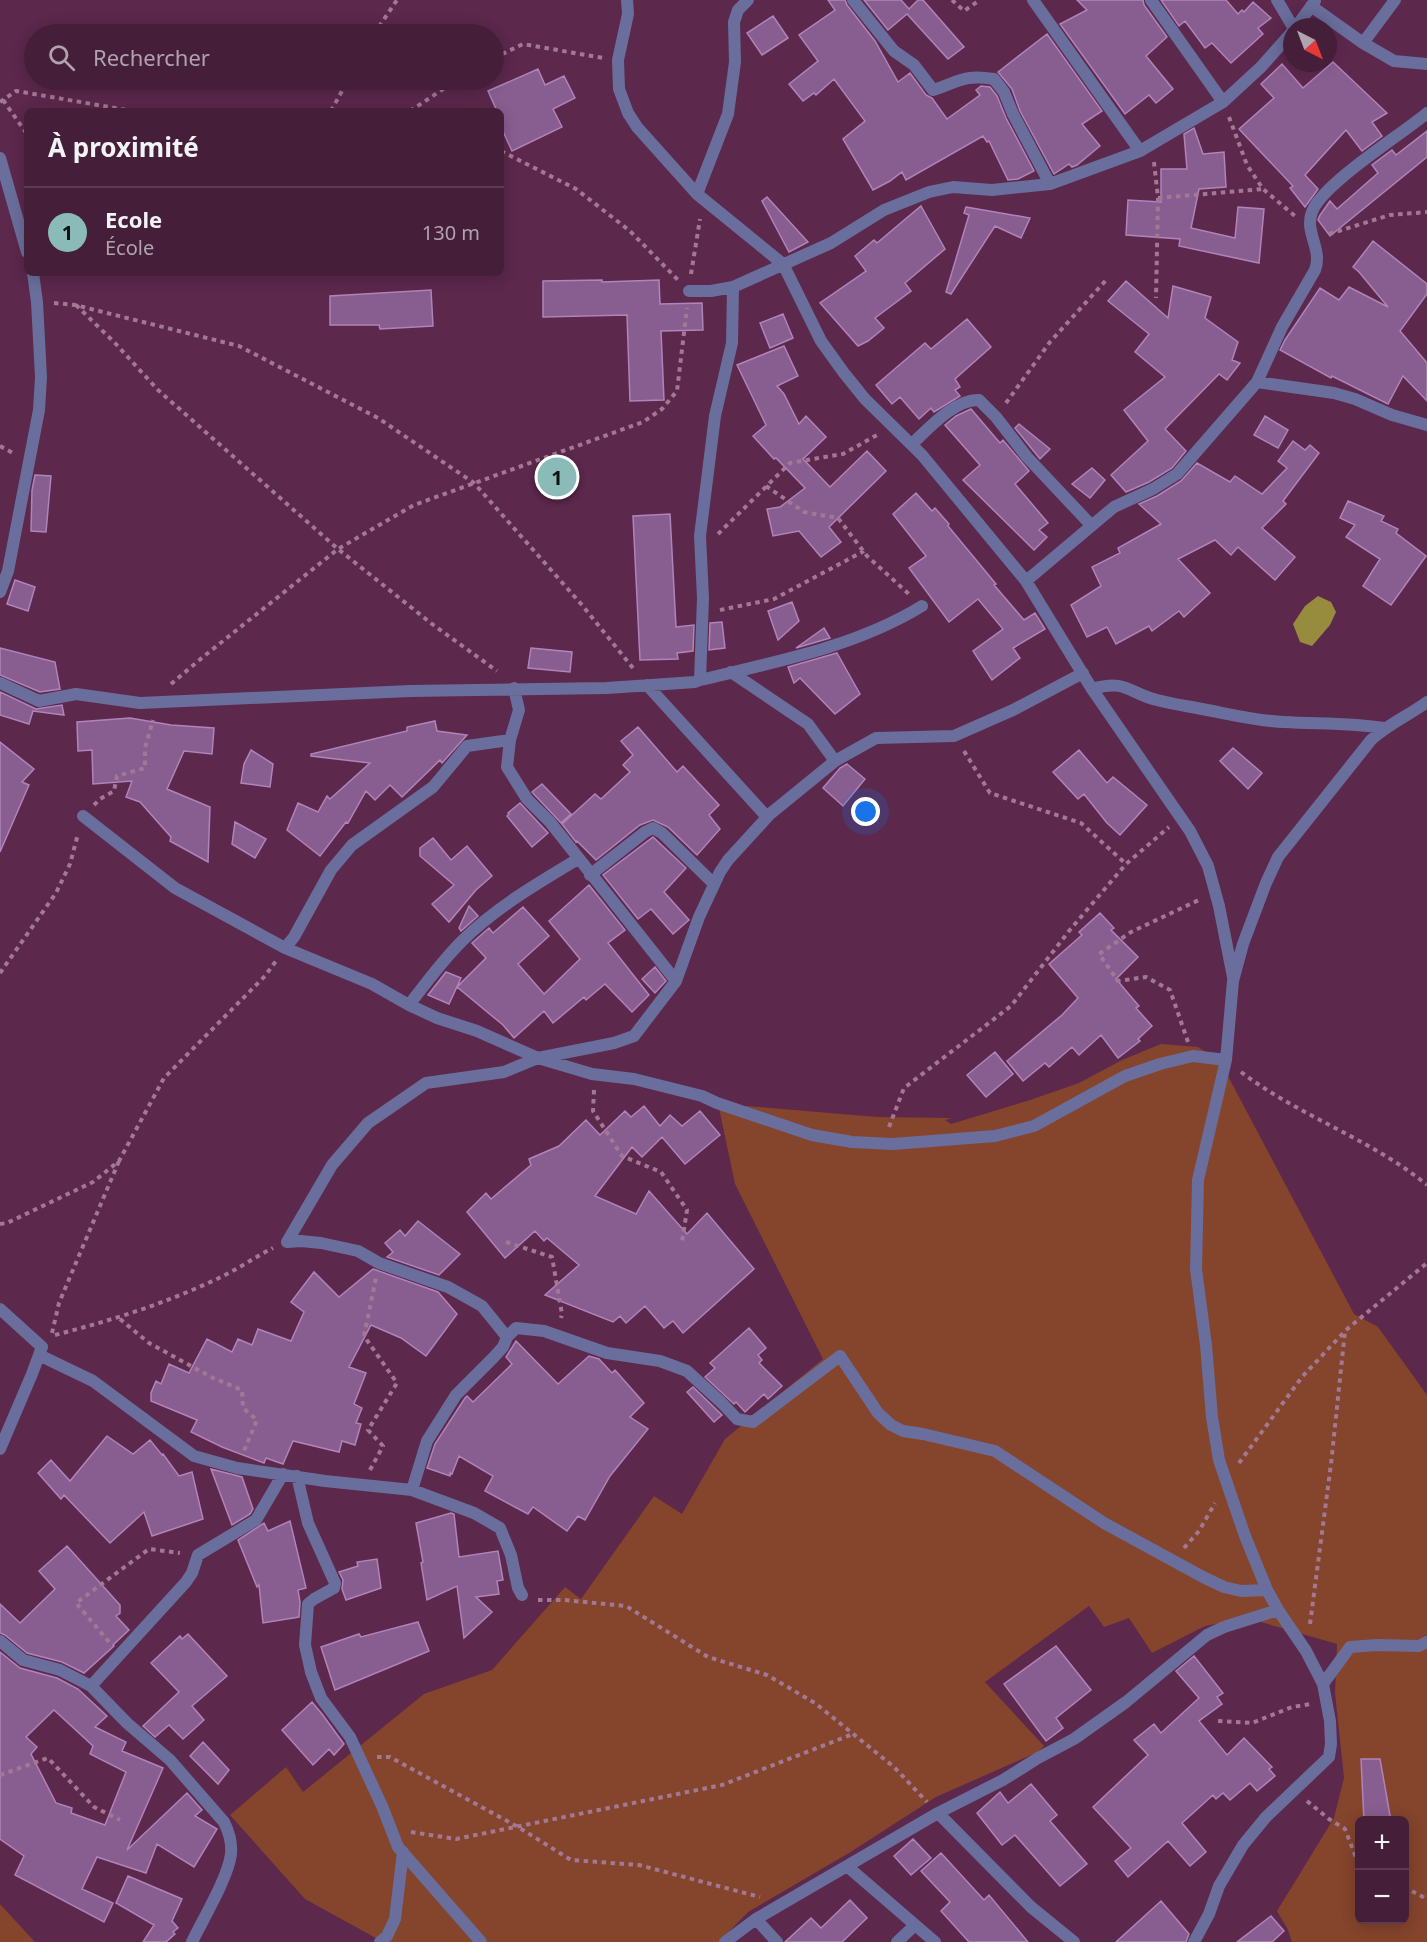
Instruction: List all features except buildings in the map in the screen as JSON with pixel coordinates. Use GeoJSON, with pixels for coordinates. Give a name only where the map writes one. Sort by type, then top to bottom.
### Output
{"type":"FeatureCollection","features":[{"type":"Feature","properties":{"kind":"street"},"geometry":{"type":"LineString","coordinates":[[627,0],[628,14],[618,60],[619,89],[628,113],[637,127],[697,194],[783,264],[821,341],[865,399],[912,444],[1026,581],[1092,689],[1190,831],[1208,866],[1233,981]]}},
{"type":"Feature","properties":{"kind":"street"},"geometry":{"type":"LineString","coordinates":[[697,194],[728,114],[735,62],[734,22],[738,10],[748,0]]}},
{"type":"Feature","properties":{"kind":"street"},"geometry":{"type":"LineString","coordinates":[[853,0],[892,48],[914,65],[933,90],[968,77],[994,80],[1004,92],[1050,184]]}},
{"type":"Feature","properties":{"kind":"street"},"geometry":{"type":"LineString","coordinates":[[1033,0],[1140,151]]}},
{"type":"Feature","properties":{"kind":"street"},"geometry":{"type":"LineString","coordinates":[[1151,0],[1223,102]]}},
{"type":"Feature","properties":{"kind":"street"},"geometry":{"type":"LineString","coordinates":[[1277,0],[1288,18]]}},
{"type":"Feature","properties":{"kind":"street"},"geometry":{"type":"LineString","coordinates":[[1363,43],[1395,0]]}},
{"type":"Feature","properties":{"kind":"street"},"geometry":{"type":"LineString","coordinates":[[1301,18],[1313,3],[1363,43],[1394,61],[1427,64]]}},
{"type":"Feature","properties":{"kind":"street"},"geometry":{"type":"LineString","coordinates":[[689,291],[711,291],[733,287],[831,243],[884,210],[929,192],[953,187],[992,190],[1050,184],[1140,151],[1223,102],[1261,68],[1283,42]]}},
{"type":"Feature","properties":{"kind":"street"},"geometry":{"type":"LineString","coordinates":[[1026,581],[1114,507],[1154,489],[1177,474],[1257,381],[1282,327],[1315,270],[1318,257],[1309,221],[1316,203],[1331,188],[1427,113]]}},
{"type":"Feature","properties":{"kind":"street"},"geometry":{"type":"LineString","coordinates":[[0,158],[24,242]]}},
{"type":"Feature","properties":{"kind":"street"},"geometry":{"type":"LineString","coordinates":[[0,592],[8,571],[39,410],[41,377],[33,276]]}},
{"type":"Feature","properties":{"kind":"street"},"geometry":{"type":"LineString","coordinates":[[700,680],[702,614],[700,536],[715,416],[732,343],[733,287]]}},
{"type":"Feature","properties":{"kind":"street"},"geometry":{"type":"LineString","coordinates":[[1257,381],[1334,393],[1355,399],[1392,415],[1427,425]]}},
{"type":"Feature","properties":{"kind":"street"},"geometry":{"type":"LineString","coordinates":[[912,444],[946,414],[964,403],[980,400],[1027,457],[1091,525]]}},
{"type":"Feature","properties":{"kind":"street"},"geometry":{"type":"LineString","coordinates":[[0,683],[39,701],[76,694],[140,703],[350,693],[695,682],[801,655],[866,634],[922,606]]}},
{"type":"Feature","properties":{"kind":"street"},"geometry":{"type":"LineString","coordinates":[[731,672],[808,724],[834,762]]}},
{"type":"Feature","properties":{"kind":"street"},"geometry":{"type":"LineString","coordinates":[[287,1242],[332,1165],[368,1123],[426,1083],[504,1072],[538,1058],[614,1043],[634,1036],[676,981],[714,884],[728,860],[767,818],[834,762],[876,738],[954,736],[1013,710],[1083,673]]}},
{"type":"Feature","properties":{"kind":"street"},"geometry":{"type":"LineString","coordinates":[[647,685],[767,818]]}},
{"type":"Feature","properties":{"kind":"street"},"geometry":{"type":"LineString","coordinates":[[1092,689],[1122,686],[1163,702],[1281,722],[1335,723],[1384,728]]}},
{"type":"Feature","properties":{"kind":"street"},"geometry":{"type":"LineString","coordinates":[[514,688],[519,710],[510,740],[507,767],[527,799],[550,822],[676,981]]}},
{"type":"Feature","properties":{"kind":"street"},"geometry":{"type":"LineString","coordinates":[[1194,1942],[1209,1914],[1219,1886],[1243,1845],[1266,1817],[1329,1757],[1331,1744],[1330,1721],[1323,1684],[1306,1651],[1267,1590],[1245,1536],[1219,1460],[1212,1417],[1196,1269],[1198,1180],[1226,1060],[1233,981],[1243,944],[1278,857],[1358,755],[1384,728],[1427,702]]}},
{"type":"Feature","properties":{"kind":"street"},"geometry":{"type":"LineString","coordinates":[[285,948],[294,937],[331,870],[352,845],[433,786],[467,746],[510,740]]}},
{"type":"Feature","properties":{"kind":"street"},"geometry":{"type":"LineString","coordinates":[[83,816],[175,888],[285,948],[372,984],[437,1018],[477,1031],[538,1058],[592,1074],[634,1079],[702,1096],[812,1135],[852,1142],[882,1143],[995,1136],[1034,1126],[1125,1076],[1160,1064],[1193,1056],[1226,1060]]}},
{"type":"Feature","properties":{"kind":"street"},"geometry":{"type":"LineString","coordinates":[[590,875],[653,828],[662,833],[714,884]]}},
{"type":"Feature","properties":{"kind":"street"},"geometry":{"type":"LineString","coordinates":[[409,1005],[439,966],[463,940],[517,898],[578,859]]}},
{"type":"Feature","properties":{"kind":"street"},"geometry":{"type":"LineString","coordinates":[[287,1242],[321,1243],[358,1251],[379,1263],[448,1287],[482,1306],[507,1337]]}},
{"type":"Feature","properties":{"kind":"street"},"geometry":{"type":"LineString","coordinates":[[0,1308],[42,1347],[0,1449]]}},
{"type":"Feature","properties":{"kind":"street"},"geometry":{"type":"LineString","coordinates":[[412,1490],[428,1441],[456,1395],[503,1347],[507,1337],[516,1328],[544,1331],[607,1353],[660,1361],[687,1371],[723,1403],[737,1419],[753,1422],[840,1356],[878,1413],[891,1425],[903,1431],[995,1451],[1104,1523],[1224,1587],[1241,1591],[1267,1590]]}},
{"type":"Feature","properties":{"kind":"street"},"geometry":{"type":"LineString","coordinates":[[39,1355],[93,1382],[194,1456],[237,1468],[412,1490],[474,1513],[500,1528],[511,1555],[518,1588],[522,1595]]}},
{"type":"Feature","properties":{"kind":"street"},"geometry":{"type":"LineString","coordinates":[[91,1686],[186,1582],[192,1573],[198,1555],[256,1520],[283,1474]]}},
{"type":"Feature","properties":{"kind":"street"},"geometry":{"type":"LineString","coordinates":[[297,1476],[308,1523],[335,1583],[334,1588],[308,1604],[304,1645],[321,1698],[347,1732],[382,1806],[396,1842],[481,1942]]}},
{"type":"Feature","properties":{"kind":"street"},"geometry":{"type":"LineString","coordinates":[[725,1942],[756,1919],[938,1813],[1003,1780],[1074,1739],[1126,1702],[1208,1635],[1224,1627],[1278,1610]]}},
{"type":"Feature","properties":{"kind":"street"},"geometry":{"type":"LineString","coordinates":[[0,1641],[23,1660],[60,1670],[91,1686],[127,1723],[170,1760],[228,1829],[231,1843],[228,1867],[192,1942]]}},
{"type":"Feature","properties":{"kind":"street"},"geometry":{"type":"LineString","coordinates":[[1323,1684],[1350,1647],[1419,1646],[1427,1642]]}},
{"type":"Feature","properties":{"kind":"street"},"geometry":{"type":"LineString","coordinates":[[938,1813],[1031,1906],[1074,1942]]}},
{"type":"Feature","properties":{"kind":"street"},"geometry":{"type":"LineString","coordinates":[[380,1942],[387,1936],[395,1919],[403,1852]]}},
{"type":"Feature","properties":{"kind":"street"},"geometry":{"type":"LineString","coordinates":[[848,1867],[935,1942]]}},
{"type":"Feature","properties":{"kind":"street"},"geometry":{"type":"LineString","coordinates":[[756,1919],[777,1942]]}},
{"type":"Feature","properties":{"kind":"street"},"geometry":{"type":"LineString","coordinates":[[897,1942],[915,1925]]}},
{"type":"Feature","properties":{"kind":"path"},"geometry":{"type":"LineString","coordinates":[[381,24],[397,0]]}},
{"type":"Feature","properties":{"kind":"path"},"geometry":{"type":"LineString","coordinates":[[952,0],[964,11],[980,0]]}},
{"type":"Feature","properties":{"kind":"path"},"geometry":{"type":"LineString","coordinates":[[504,53],[522,44],[618,60]]}},
{"type":"Feature","properties":{"kind":"path"},"geometry":{"type":"LineString","coordinates":[[333,108],[343,90]]}},
{"type":"Feature","properties":{"kind":"path"},"geometry":{"type":"LineString","coordinates":[[415,108],[442,90]]}},
{"type":"Feature","properties":{"kind":"path"},"geometry":{"type":"LineString","coordinates":[[24,130],[1,101],[16,91],[115,108]]}},
{"type":"Feature","properties":{"kind":"path"},"geometry":{"type":"LineString","coordinates":[[1223,102],[1247,165],[1263,189],[1312,234],[1390,215],[1427,212]]}},
{"type":"Feature","properties":{"kind":"path"},"geometry":{"type":"LineString","coordinates":[[1152,143],[1158,198],[1156,298]]}},
{"type":"Feature","properties":{"kind":"path"},"geometry":{"type":"LineString","coordinates":[[504,153],[576,189],[630,231],[689,291]]}},
{"type":"Feature","properties":{"kind":"path"},"geometry":{"type":"LineString","coordinates":[[1158,198],[1263,189]]}},
{"type":"Feature","properties":{"kind":"path"},"geometry":{"type":"LineString","coordinates":[[0,973],[56,893],[70,864],[83,816],[100,799],[114,791],[117,776],[145,768],[145,748],[154,713],[173,682],[338,549],[414,505],[643,422],[662,409],[677,391],[700,217],[697,194]]}},
{"type":"Feature","properties":{"kind":"path"},"geometry":{"type":"LineString","coordinates":[[996,417],[1050,342],[1108,278]]}},
{"type":"Feature","properties":{"kind":"path"},"geometry":{"type":"LineString","coordinates":[[514,688],[499,673],[432,624],[338,549],[158,390],[115,343],[75,305],[239,346],[378,418],[474,483],[582,605],[647,685]]}},
{"type":"Feature","properties":{"kind":"path"},"geometry":{"type":"LineString","coordinates":[[701,550],[790,463],[843,454],[893,426]]}},
{"type":"Feature","properties":{"kind":"path"},"geometry":{"type":"LineString","coordinates":[[766,486],[804,512],[838,519],[864,551],[922,606]]}},
{"type":"Feature","properties":{"kind":"path"},"geometry":{"type":"LineString","coordinates":[[702,614],[774,599],[864,551]]}},
{"type":"Feature","properties":{"kind":"path"},"geometry":{"type":"LineString","coordinates":[[954,736],[990,793],[1081,823],[1125,864]]}},
{"type":"Feature","properties":{"kind":"path"},"geometry":{"type":"LineString","coordinates":[[882,1143],[904,1088],[1011,1006],[1125,864],[1181,817]]}},
{"type":"Feature","properties":{"kind":"path"},"geometry":{"type":"LineString","coordinates":[[1193,1056],[1170,990],[1146,977],[1118,981],[1099,954],[1131,932],[1215,892]]}},
{"type":"Feature","properties":{"kind":"path"},"geometry":{"type":"LineString","coordinates":[[285,948],[265,976],[164,1078],[119,1161],[59,1303],[51,1336],[119,1318],[221,1277],[287,1242]]}},
{"type":"Feature","properties":{"kind":"path"},"geometry":{"type":"LineString","coordinates":[[1226,1060],[1255,1083],[1406,1168],[1427,1185]]}},
{"type":"Feature","properties":{"kind":"path"},"geometry":{"type":"LineString","coordinates":[[592,1074],[593,1111],[622,1156],[661,1172],[687,1210],[681,1242]]}},
{"type":"Feature","properties":{"kind":"path"},"geometry":{"type":"LineString","coordinates":[[0,1224],[7,1223],[93,1182],[119,1161]]}},
{"type":"Feature","properties":{"kind":"path"},"geometry":{"type":"LineString","coordinates":[[506,1242],[552,1257],[562,1314],[558,1335]]}},
{"type":"Feature","properties":{"kind":"path"},"geometry":{"type":"LineString","coordinates":[[362,1485],[382,1446],[368,1430],[397,1383],[364,1336],[379,1263]]}},
{"type":"Feature","properties":{"kind":"path"},"geometry":{"type":"LineString","coordinates":[[1160,1554],[1183,1549],[1199,1532],[1226,1481],[1302,1377],[1346,1330],[1427,1263]]}},
{"type":"Feature","properties":{"kind":"path"},"geometry":{"type":"LineString","coordinates":[[119,1318],[149,1343],[213,1378],[242,1390],[243,1408],[257,1420],[237,1468]]}},
{"type":"Feature","properties":{"kind":"path"},"geometry":{"type":"LineString","coordinates":[[1306,1651],[1346,1330]]}},
{"type":"Feature","properties":{"kind":"path"},"geometry":{"type":"LineString","coordinates":[[120,1654],[76,1603],[149,1549],[198,1555]]}},
{"type":"Feature","properties":{"kind":"path"},"geometry":{"type":"LineString","coordinates":[[522,1595],[531,1601],[564,1600],[626,1606],[708,1657],[767,1675],[815,1703],[854,1734],[894,1767],[938,1813]]}},
{"type":"Feature","properties":{"kind":"path"},"geometry":{"type":"LineString","coordinates":[[1218,1721],[1252,1723],[1292,1707],[1326,1701]]}},
{"type":"Feature","properties":{"kind":"path"},"geometry":{"type":"LineString","coordinates":[[390,1828],[456,1839],[518,1827],[722,1785],[854,1734]]}},
{"type":"Feature","properties":{"kind":"path"},"geometry":{"type":"LineString","coordinates":[[359,1757],[390,1757],[518,1827],[571,1860],[639,1865],[784,1903]]}},
{"type":"Feature","properties":{"kind":"path"},"geometry":{"type":"LineString","coordinates":[[0,1775],[48,1758],[94,1807],[120,1820]]}},
{"type":"Feature","properties":{"kind":"path"},"geometry":{"type":"LineString","coordinates":[[1293,1790],[1345,1829],[1355,1857]]}},
{"type":"Feature","properties":{"kind":"path"},"geometry":{"type":"LineString","coordinates":[[1409,1890],[1427,1899]]}},
{"type":"Feature","properties":{"kind":"shaded area"},"geometry":{"type":"Polygon","coordinates":[[[1318,596],[1331,602],[1336,612],[1330,625],[1312,646],[1300,642],[1293,624],[1305,606],[1318,596]]]}},
{"type":"Feature","properties":{"kind":"shaded area"},"geometry":{"type":"Polygon","coordinates":[[[1161,1044],[1198,1047],[1220,1061],[1354,1314],[1378,1327],[1427,1395],[1427,1942],[1292,1942],[1277,1911],[1334,1818],[1344,1778],[1335,1693],[1337,1644],[1247,1618],[1205,1626],[1152,1653],[1129,1618],[1104,1627],[1089,1606],[985,1682],[1044,1746],[1038,1752],[936,1797],[849,1853],[748,1912],[719,1942],[383,1942],[305,1899],[230,1815],[286,1767],[303,1792],[424,1694],[492,1670],[565,1587],[581,1599],[654,1496],[682,1514],[725,1439],[823,1359],[735,1184],[719,1108],[747,1106],[877,1117],[952,1118],[945,1120],[951,1124],[1079,1083],[1122,1060],[1161,1044]]]}},
{"type":"Feature","properties":{"kind":"shaded area"},"geometry":{"type":"Polygon","coordinates":[[[0,1904],[35,1942],[0,1942],[0,1904]]]}},
{"type":"Feature","properties":{"kind":"place","name":"Ecole"},"geometry":{"type":"Point","coordinates":[557,477]}}]}
